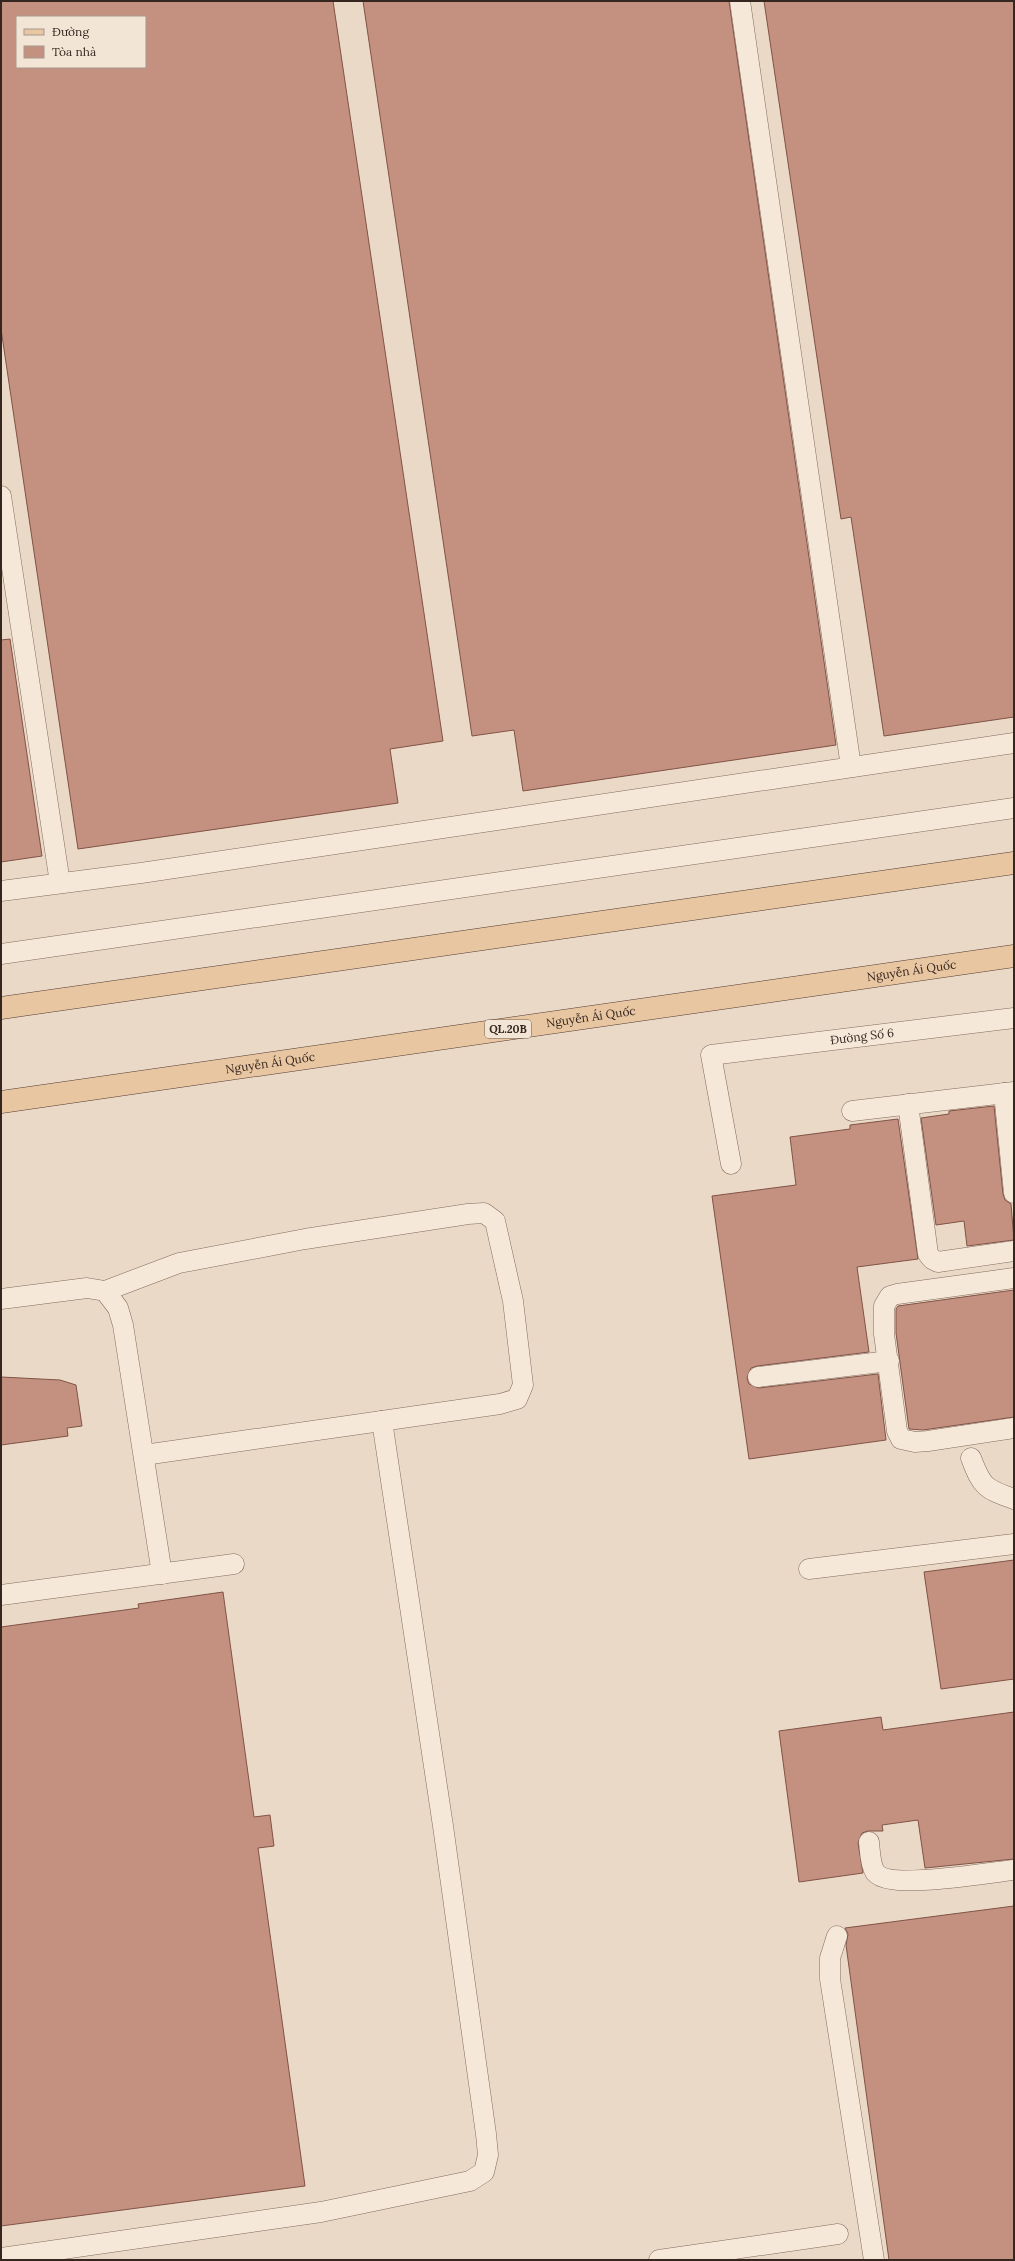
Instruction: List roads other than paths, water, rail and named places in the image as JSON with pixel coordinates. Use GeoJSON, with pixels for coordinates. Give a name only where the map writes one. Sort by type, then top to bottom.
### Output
{"type":"FeatureCollection","features":[{"type":"Feature","properties":{"kind":"main road"},"geometry":{"type":"LineString","coordinates":[[1,1008],[1014,863]]}},
{"type":"Feature","properties":{"kind":"main road","name":"Nguyễn Ái Quốc"},"geometry":{"type":"LineString","coordinates":[[1,1102],[1014,956]]}},
{"type":"Feature","properties":{"kind":"street"},"geometry":{"type":"LineString","coordinates":[[740,1],[851,767]]}},
{"type":"Feature","properties":{"kind":"street"},"geometry":{"type":"LineString","coordinates":[[1,496],[60,883]]}},
{"type":"Feature","properties":{"kind":"street"},"geometry":{"type":"LineString","coordinates":[[1,891],[149,872],[1014,743]]}},
{"type":"Feature","properties":{"kind":"street"},"geometry":{"type":"LineString","coordinates":[[1,954],[1014,808]]}},
{"type":"Feature","properties":{"kind":"street","name":"Đường Số 6"},"geometry":{"type":"LineString","coordinates":[[730,1164],[711,1055],[1014,1018]]}},
{"type":"Feature","properties":{"kind":"street"},"geometry":{"type":"LineString","coordinates":[[852,1111],[1009,1093],[1014,1193]]}},
{"type":"Feature","properties":{"kind":"street"},"geometry":{"type":"LineString","coordinates":[[908,1104],[928,1254],[932,1259],[938,1262],[1014,1251]]}},
{"type":"Feature","properties":{"kind":"street"},"geometry":{"type":"LineString","coordinates":[[1,1299],[87,1288],[105,1291],[179,1263],[305,1239],[468,1214],[484,1214],[495,1221],[513,1301],[523,1384],[517,1399],[500,1404],[144,1455]]}},
{"type":"Feature","properties":{"kind":"street"},"geometry":{"type":"LineString","coordinates":[[1014,1278],[890,1296],[884,1306],[884,1334],[889,1361],[897,1431],[901,1439],[915,1442],[928,1441],[1014,1428]]}},
{"type":"Feature","properties":{"kind":"street"},"geometry":{"type":"LineString","coordinates":[[105,1291],[118,1308],[124,1325],[162,1574]]}},
{"type":"Feature","properties":{"kind":"street"},"geometry":{"type":"LineString","coordinates":[[758,1377],[889,1361]]}},
{"type":"Feature","properties":{"kind":"street"},"geometry":{"type":"LineString","coordinates":[[1,2258],[321,2212],[470,2181],[484,2172],[488,2155],[486,2134],[444,1826],[382,1421]]}},
{"type":"Feature","properties":{"kind":"street"},"geometry":{"type":"LineString","coordinates":[[971,1458],[978,1478],[990,1490],[1014,1499]]}},
{"type":"Feature","properties":{"kind":"street"},"geometry":{"type":"LineString","coordinates":[[809,1569],[1014,1544]]}},
{"type":"Feature","properties":{"kind":"street"},"geometry":{"type":"LineString","coordinates":[[1,1595],[234,1564]]}},
{"type":"Feature","properties":{"kind":"street"},"geometry":{"type":"LineString","coordinates":[[869,1842],[872,1865],[876,1873],[884,1877],[921,1881],[1014,1870]]}},
{"type":"Feature","properties":{"kind":"street"},"geometry":{"type":"LineString","coordinates":[[836,1936],[830,1958],[830,1979],[874,2260]]}},
{"type":"Feature","properties":{"kind":"street"},"geometry":{"type":"LineString","coordinates":[[659,2260],[838,2234]]}}]}
